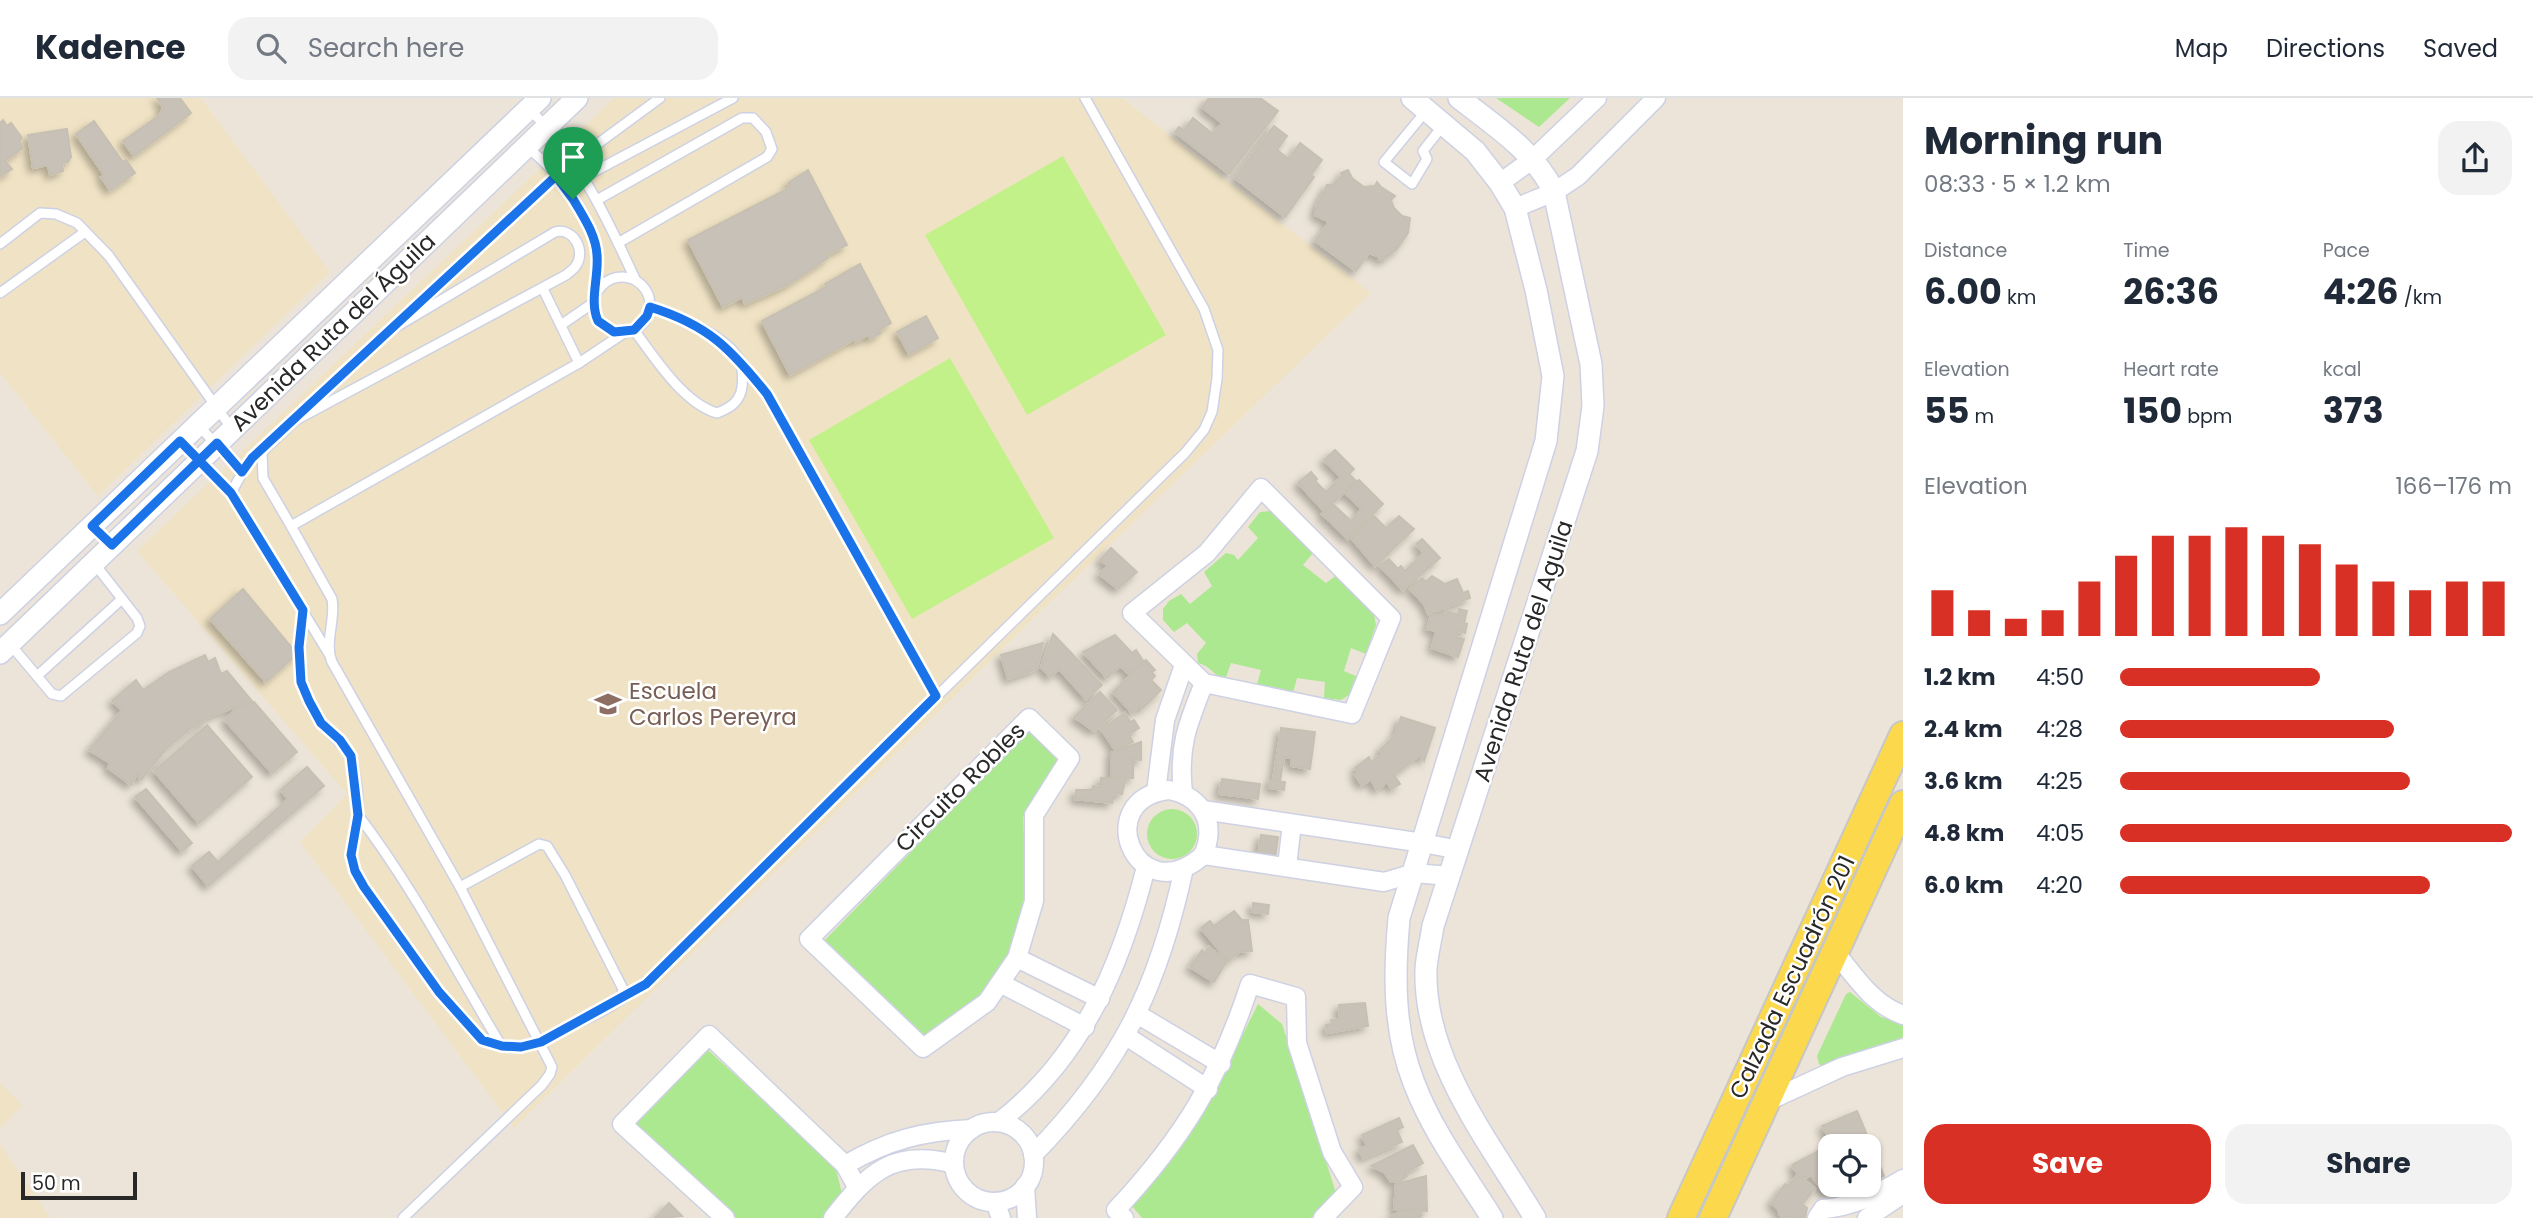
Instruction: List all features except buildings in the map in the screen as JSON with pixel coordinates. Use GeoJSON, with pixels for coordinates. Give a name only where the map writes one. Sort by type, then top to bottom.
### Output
{"type":"FeatureCollection","features":[{"type":"Feature","properties":{"kind":"main road","name":"Calzada Escuadrón 201"},"geometry":{"type":"LineString","coordinates":[[1681,1218],[1903,735]]}},
{"type":"Feature","properties":{"kind":"main road","name":"Calzada Escuadrón 201"},"geometry":{"type":"LineString","coordinates":[[1713,1218],[1903,804]]}},
{"type":"Feature","properties":{"kind":"main road"},"geometry":{"type":"LineString","coordinates":[[1854,908],[1849,894],[1875,835],[1875,823],[1868,811]]}},
{"type":"Feature","properties":{"kind":"street","name":"Avenida Ruta del Águila"},"geometry":{"type":"LineString","coordinates":[[5,649],[577,98]]}},
{"type":"Feature","properties":{"kind":"street","name":"Avenida Ruta del Aguila"},"geometry":{"type":"LineString","coordinates":[[1459,98],[1533,159],[1546,174],[1554,192],[1591,364],[1593,406],[1587,451],[1433,926],[1426,968],[1429,1007],[1437,1043],[1455,1087],[1535,1218]]}},
{"type":"Feature","properties":{"kind":"street"},"geometry":{"type":"LineString","coordinates":[[1500,183],[1533,159],[1597,98]]}},
{"type":"Feature","properties":{"kind":"street"},"geometry":{"type":"LineString","coordinates":[[1515,208],[1554,192],[1578,176],[1656,98]]}},
{"type":"Feature","properties":{"kind":"street","name":"Avenida Ruta del Águila"},"geometry":{"type":"LineString","coordinates":[[0,614],[534,104]]}},
{"type":"Feature","properties":{"kind":"street","name":"Avenida Ruta del Aguila"},"geometry":{"type":"LineString","coordinates":[[1428,111],[1475,151],[1515,208],[1536,290],[1553,376],[1546,441],[1399,918],[1395,963],[1398,1019],[1404,1053],[1414,1083],[1431,1121],[1492,1218]]}},
{"type":"Feature","properties":{"kind":"street"},"geometry":{"type":"LineString","coordinates":[[416,216],[435,234]]}},
{"type":"Feature","properties":{"kind":"street"},"geometry":{"type":"LineString","coordinates":[[1261,488],[1391,618],[1352,714],[1203,683],[1132,613],[1207,553],[1261,488]]}},
{"type":"Feature","properties":{"kind":"street"},"geometry":{"type":"LineString","coordinates":[[92,526],[112,545]]}},
{"type":"Feature","properties":{"kind":"street"},"geometry":{"type":"LineString","coordinates":[[1156,792],[1165,720],[1184,666]]}},
{"type":"Feature","properties":{"kind":"street"},"geometry":{"type":"LineString","coordinates":[[1183,793],[1180,769],[1186,727],[1203,683]]}},
{"type":"Feature","properties":{"kind":"street","name":"Circuito Robles"},"geometry":{"type":"LineString","coordinates":[[1029,719],[1070,758],[1034,816],[1034,901],[1017,958],[1000,983],[987,1002],[923,1048],[809,939],[1029,719]]}},
{"type":"Feature","properties":{"kind":"street"},"geometry":{"type":"LineString","coordinates":[[1165,720],[1186,727]]}},
{"type":"Feature","properties":{"kind":"street"},"geometry":{"type":"LineString","coordinates":[[1204,855],[1209,836],[1208,822],[1203,810],[1194,800],[1183,793],[1170,790],[1156,792],[1134,807],[1126,833],[1129,847],[1146,867],[1159,872],[1173,872],[1184,868],[1204,855],[1384,882],[1414,873],[1450,876]]}},
{"type":"Feature","properties":{"kind":"street"},"geometry":{"type":"LineString","coordinates":[[1203,810],[1423,842],[1459,850]]}},
{"type":"Feature","properties":{"kind":"street"},"geometry":{"type":"LineString","coordinates":[[1287,866],[1292,824]]}},
{"type":"Feature","properties":{"kind":"street"},"geometry":{"type":"LineString","coordinates":[[999,1122],[1033,1093],[1064,1058],[1085,1027],[1119,957],[1134,915],[1146,867]]}},
{"type":"Feature","properties":{"kind":"street"},"geometry":{"type":"LineString","coordinates":[[1033,1155],[1069,1118],[1126,1036],[1166,942],[1184,868]]}},
{"type":"Feature","properties":{"kind":"street"},"geometry":{"type":"LineString","coordinates":[[1835,952],[1871,995],[1884,1007],[1903,1015]]}},
{"type":"Feature","properties":{"kind":"street"},"geometry":{"type":"LineString","coordinates":[[1017,958],[1100,999]]}},
{"type":"Feature","properties":{"kind":"street"},"geometry":{"type":"LineString","coordinates":[[1395,963],[1426,968]]}},
{"type":"Feature","properties":{"kind":"street"},"geometry":{"type":"LineString","coordinates":[[1000,983],[1085,1027]]}},
{"type":"Feature","properties":{"kind":"street"},"geometry":{"type":"LineString","coordinates":[[1124,1218],[1116,1210],[1158,1163],[1208,1089],[1221,1064],[1251,984],[1296,997],[1297,1043],[1332,1152],[1353,1187],[1323,1218]]}},
{"type":"Feature","properties":{"kind":"street"},"geometry":{"type":"LineString","coordinates":[[1137,1014],[1221,1064]]}},
{"type":"Feature","properties":{"kind":"street"},"geometry":{"type":"LineString","coordinates":[[725,1218],[622,1124],[709,1035],[845,1166],[857,1187]]}},
{"type":"Feature","properties":{"kind":"street"},"geometry":{"type":"LineString","coordinates":[[1126,1036],[1208,1089]]}},
{"type":"Feature","properties":{"kind":"street"},"geometry":{"type":"LineString","coordinates":[[1766,1102],[1842,1067],[1903,1048]]}},
{"type":"Feature","properties":{"kind":"street"},"geometry":{"type":"LineString","coordinates":[[999,1122],[1022,1133],[1033,1155],[1031,1177],[1017,1195],[998,1210],[971,1195],[962,1186],[954,1164],[956,1150],[962,1138],[985,1123],[999,1122]]}},
{"type":"Feature","properties":{"kind":"street"},"geometry":{"type":"LineString","coordinates":[[845,1166],[888,1143],[911,1136],[941,1130],[972,1129]]}},
{"type":"Feature","properties":{"kind":"street"},"geometry":{"type":"LineString","coordinates":[[911,1136],[912,1159]]}},
{"type":"Feature","properties":{"kind":"street"},"geometry":{"type":"LineString","coordinates":[[833,1218],[857,1187],[882,1168],[912,1159],[954,1164]]}},
{"type":"Feature","properties":{"kind":"street"},"geometry":{"type":"LineString","coordinates":[[1817,1218],[1823,1209],[1839,1208],[1903,1185]]}},
{"type":"Feature","properties":{"kind":"street"},"geometry":{"type":"LineString","coordinates":[[1867,1218],[1903,1185]]}},
{"type":"Feature","properties":{"kind":"street"},"geometry":{"type":"LineString","coordinates":[[1025,1186],[1027,1218]]}},
{"type":"Feature","properties":{"kind":"lane"},"geometry":{"type":"LineString","coordinates":[[573,162],[660,98]]}},
{"type":"Feature","properties":{"kind":"lane"},"geometry":{"type":"LineString","coordinates":[[583,177],[733,98]]}},
{"type":"Feature","properties":{"kind":"lane"},"geometry":{"type":"LineString","coordinates":[[303,610],[299,647],[301,682],[321,723],[340,740],[351,756],[358,815],[351,855],[355,871],[439,992],[468,1027],[482,1040],[502,1046],[521,1047],[541,1042],[618,1002],[646,984],[1185,453],[1204,430],[1212,412],[1218,349],[1204,309],[1085,98]]}},
{"type":"Feature","properties":{"kind":"lane"},"geometry":{"type":"LineString","coordinates":[[291,526],[579,363],[629,331],[647,316],[650,307],[646,291],[635,279],[597,200],[534,104]]}},
{"type":"Feature","properties":{"kind":"lane"},"geometry":{"type":"LineString","coordinates":[[1428,111],[1423,151],[1427,159],[1412,184],[1384,162],[1428,111]]}},
{"type":"Feature","properties":{"kind":"lane"},"geometry":{"type":"LineString","coordinates":[[597,200],[742,118],[753,118],[766,132],[772,149],[766,157],[618,243]]}},
{"type":"Feature","properties":{"kind":"lane"},"geometry":{"type":"LineString","coordinates":[[526,147],[556,176],[581,213],[595,243],[597,256],[594,312],[606,328],[614,332],[629,331]]}},
{"type":"Feature","properties":{"kind":"lane"},"geometry":{"type":"LineString","coordinates":[[231,493],[252,458],[262,452],[556,176]]}},
{"type":"Feature","properties":{"kind":"lane"},"geometry":{"type":"LineString","coordinates":[[0,244],[40,213],[69,218],[85,232],[109,257],[216,408],[224,436],[242,472]]}},
{"type":"Feature","properties":{"kind":"lane"},"geometry":{"type":"LineString","coordinates":[[0,293],[85,232]]}},
{"type":"Feature","properties":{"kind":"lane"},"geometry":{"type":"LineString","coordinates":[[296,420],[543,289],[577,266],[579,249],[569,232],[555,232],[391,330]]}},
{"type":"Feature","properties":{"kind":"lane"},"geometry":{"type":"LineString","coordinates":[[561,325],[595,298],[608,280],[626,277],[635,279]]}},
{"type":"Feature","properties":{"kind":"lane"},"geometry":{"type":"LineString","coordinates":[[543,289],[579,363]]}},
{"type":"Feature","properties":{"kind":"lane"},"geometry":{"type":"LineString","coordinates":[[650,307],[698,325],[739,359],[767,394],[936,696]]}},
{"type":"Feature","properties":{"kind":"lane"},"geometry":{"type":"LineString","coordinates":[[629,331],[693,400],[717,414],[729,409],[740,395],[742,384],[739,359]]}},
{"type":"Feature","properties":{"kind":"lane"},"geometry":{"type":"LineString","coordinates":[[198,424],[224,436]]}},
{"type":"Feature","properties":{"kind":"lane"},"geometry":{"type":"LineString","coordinates":[[180,441],[231,493],[330,655],[460,887],[552,1067],[551,1074],[403,1218]]}},
{"type":"Feature","properties":{"kind":"lane"},"geometry":{"type":"LineString","coordinates":[[262,452],[263,478],[332,599],[334,608],[330,655]]}},
{"type":"Feature","properties":{"kind":"lane"},"geometry":{"type":"LineString","coordinates":[[5,649],[37,676],[52,694],[61,696],[137,633],[140,626],[137,618],[94,563]]}},
{"type":"Feature","properties":{"kind":"lane"},"geometry":{"type":"LineString","coordinates":[[37,676],[122,598]]}},
{"type":"Feature","properties":{"kind":"lane"},"geometry":{"type":"LineString","coordinates":[[358,815],[395,867],[502,1046]]}},
{"type":"Feature","properties":{"kind":"lane"},"geometry":{"type":"LineString","coordinates":[[460,887],[539,844],[547,846],[565,875],[623,989],[618,1002]]}},
{"type":"Feature","properties":{"kind":"shaded area"},"geometry":{"type":"Polygon","coordinates":[[[0,98],[201,98],[330,272],[98,496],[0,373],[0,98]]]}},
{"type":"Feature","properties":{"kind":"shaded area","name":"Escuela Carlos Pereyra"},"geometry":{"type":"Polygon","coordinates":[[[614,98],[1122,98],[1371,293],[1039,613],[514,1128],[300,842],[347,794],[137,551],[614,98]]]}},
{"type":"Feature","properties":{"kind":"shaded area"},"geometry":{"type":"Polygon","coordinates":[[[0,1083],[22,1105],[0,1129],[0,1083]]]}},
{"type":"Feature","properties":{"kind":"shaded area"},"geometry":{"type":"Polygon","coordinates":[[[0,1144],[50,1218],[0,1218],[0,1144]]]}},
{"type":"Feature","properties":{"kind":"green space"},"geometry":{"type":"Polygon","coordinates":[[[1496,98],[1570,98],[1539,127],[1496,98]]]}},
{"type":"Feature","properties":{"kind":"green space"},"geometry":{"type":"Polygon","coordinates":[[[1063,156],[1166,335],[1027,415],[925,235],[1063,156]]]}},
{"type":"Feature","properties":{"kind":"green space"},"geometry":{"type":"Polygon","coordinates":[[[950,358],[1054,538],[912,619],[809,440],[950,358]]]}},
{"type":"Feature","properties":{"kind":"green space"},"geometry":{"type":"Polygon","coordinates":[[[1271,511],[1278,515],[1313,553],[1303,565],[1326,583],[1338,574],[1374,615],[1376,625],[1366,654],[1351,648],[1344,671],[1358,677],[1352,693],[1341,700],[1324,698],[1325,682],[1297,678],[1293,693],[1260,687],[1257,684],[1261,670],[1231,663],[1225,680],[1198,663],[1197,654],[1206,643],[1187,623],[1174,632],[1163,620],[1163,609],[1169,601],[1181,594],[1190,604],[1212,586],[1204,572],[1226,553],[1234,555],[1238,560],[1258,538],[1248,527],[1260,512],[1271,511]]]}},
{"type":"Feature","properties":{"kind":"green space"},"geometry":{"type":"Polygon","coordinates":[[[1030,730],[1060,757],[1023,817],[1027,900],[1011,954],[982,995],[924,1035],[825,940],[1030,730]]]}},
{"type":"Feature","properties":{"kind":"green space"},"geometry":{"type":"Polygon","coordinates":[[[1172,809],[1190,816],[1197,834],[1190,852],[1172,859],[1154,852],[1147,834],[1154,816],[1172,809]]]}},
{"type":"Feature","properties":{"kind":"green space"},"geometry":{"type":"Polygon","coordinates":[[[1850,992],[1881,1017],[1903,1023],[1903,1037],[1823,1066],[1819,1064],[1817,1056],[1846,994],[1850,992]]]}},
{"type":"Feature","properties":{"kind":"green space"},"geometry":{"type":"Polygon","coordinates":[[[1258,1004],[1282,1024],[1336,1193],[1311,1218],[1142,1218],[1131,1205],[1211,1098],[1258,1004]]]}},
{"type":"Feature","properties":{"kind":"green space"},"geometry":{"type":"Polygon","coordinates":[[[708,1050],[835,1166],[842,1193],[823,1218],[737,1218],[632,1122],[708,1050]]]}},
{"type":"Feature","properties":{"kind":"place","name":"Escuela Carlos Pereyra"},"geometry":{"type":"Point","coordinates":[608,704]}},
{"type":"Feature","properties":{"kind":"route"},"geometry":{"type":"LineString","coordinates":[[573,199],[556,176],[262,452],[252,458],[242,472],[217,443],[199,460],[112,545],[92,526],[180,441],[199,460],[231,493],[303,610],[299,659],[304,692],[321,723],[340,740],[351,756],[358,815],[351,855],[355,871],[439,992],[468,1027],[482,1040],[502,1046],[521,1047],[541,1042],[646,984],[936,696],[767,394],[739,359],[698,325],[650,307],[642,324],[624,333],[614,332],[598,321],[593,303],[596,293],[595,243],[573,199]]}}]}
